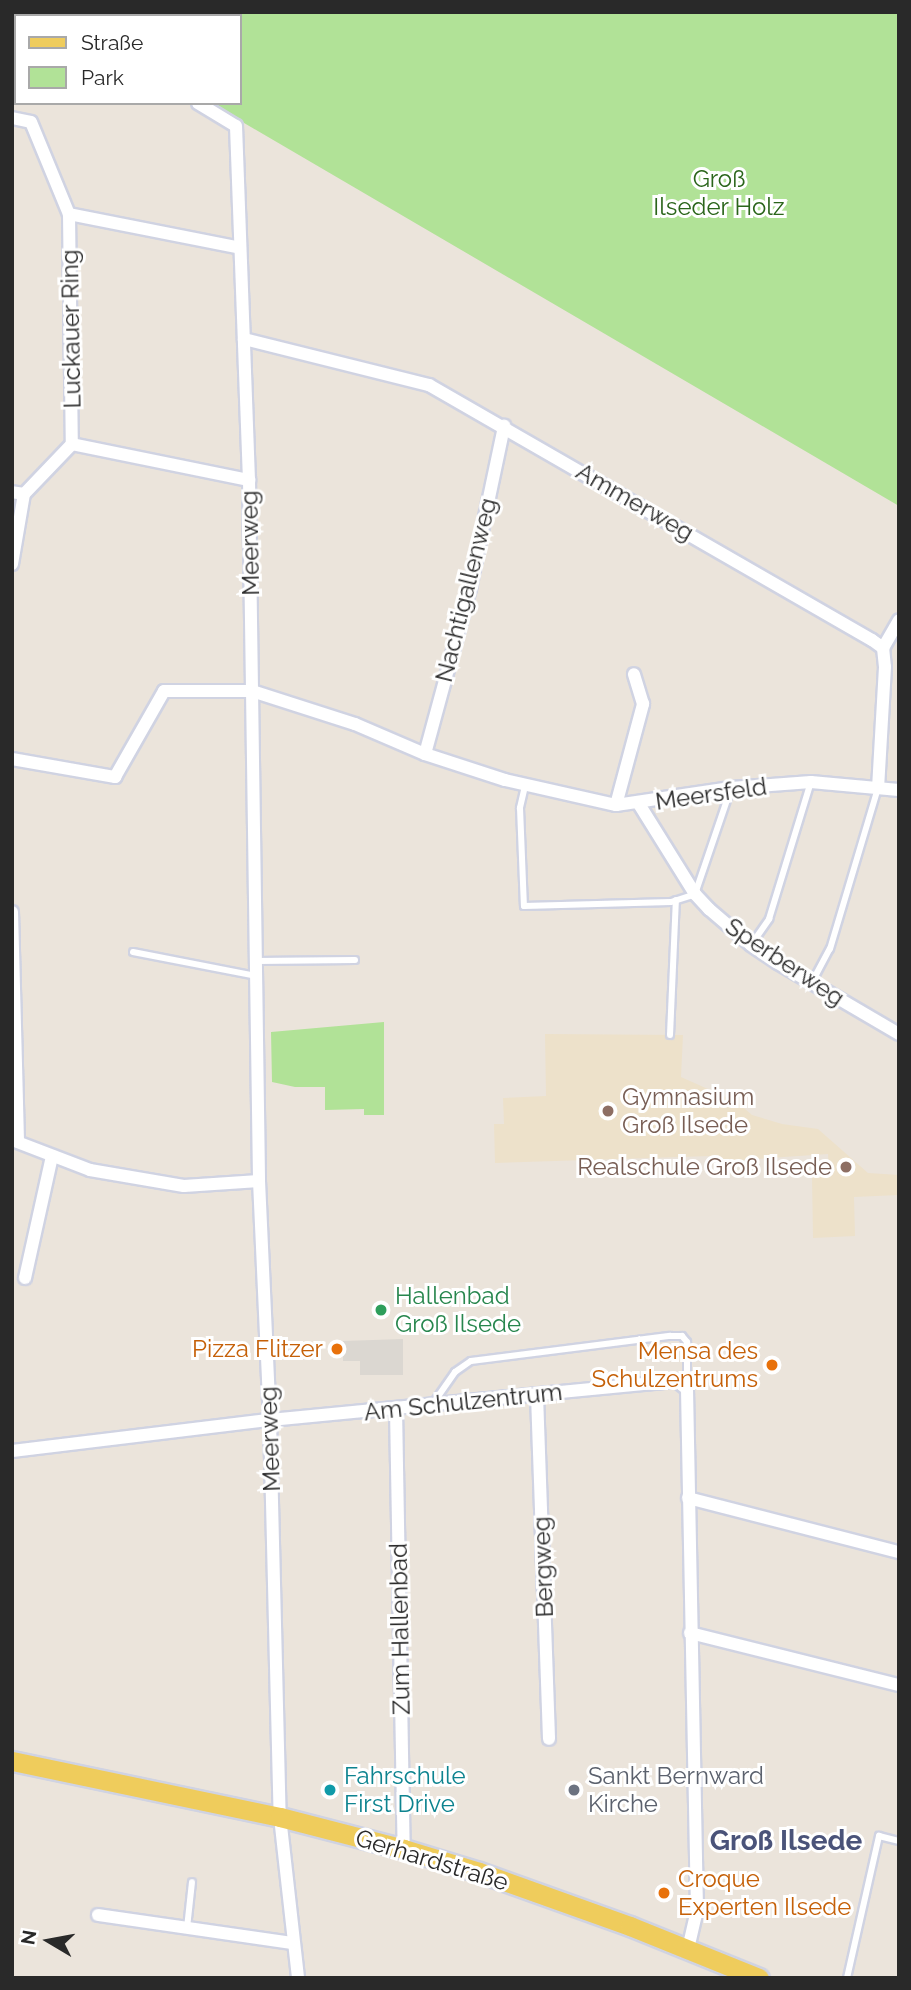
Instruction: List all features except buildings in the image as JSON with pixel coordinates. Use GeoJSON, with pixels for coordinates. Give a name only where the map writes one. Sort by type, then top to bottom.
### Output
{"type":"FeatureCollection","features":[{"type":"Feature","properties":{"kind":"main road","name":"Gerhardstraße"},"geometry":{"type":"LineString","coordinates":[[12,1761],[280,1817],[404,1849],[479,1872],[688,1948],[759,1978]]}},
{"type":"Feature","properties":{"kind":"street","name":"Meerweg"},"geometry":{"type":"LineString","coordinates":[[201,105],[236,126],[249,480],[259,1181],[270,1420],[280,1817],[298,1978]]}},
{"type":"Feature","properties":{"kind":"street","name":"Luckauer Ring"},"geometry":{"type":"LineString","coordinates":[[12,118],[31,121],[69,214],[72,444],[18,493]]}},
{"type":"Feature","properties":{"kind":"street","name":"Luckauer Ring"},"geometry":{"type":"LineString","coordinates":[[69,214],[240,247]]}},
{"type":"Feature","properties":{"kind":"street","name":"Ammerweg"},"geometry":{"type":"LineString","coordinates":[[244,339],[429,385],[504,426],[883,649]]}},
{"type":"Feature","properties":{"kind":"street","name":"Nachtigallenweg"},"geometry":{"type":"LineString","coordinates":[[425,754],[470,588],[504,426]]}},
{"type":"Feature","properties":{"kind":"street","name":"Luckauer Ring"},"geometry":{"type":"LineString","coordinates":[[72,444],[249,480]]}},
{"type":"Feature","properties":{"kind":"street"},"geometry":{"type":"LineString","coordinates":[[12,564],[18,493]]}},
{"type":"Feature","properties":{"kind":"street"},"geometry":{"type":"LineString","coordinates":[[878,788],[885,667],[883,649],[899,620]]}},
{"type":"Feature","properties":{"kind":"street"},"geometry":{"type":"LineString","coordinates":[[616,805],[643,704],[634,674]]}},
{"type":"Feature","properties":{"kind":"street","name":"Meersfeld"},"geometry":{"type":"LineString","coordinates":[[12,759],[115,777],[164,691],[252,691],[355,724],[425,754],[525,786],[616,805],[639,804],[731,788],[811,782],[899,790]]}},
{"type":"Feature","properties":{"kind":"street","name":"Sperberweg"},"geometry":{"type":"LineString","coordinates":[[639,804],[695,894],[751,945],[811,984],[899,1034]]}},
{"type":"Feature","properties":{"kind":"street"},"geometry":{"type":"LineString","coordinates":[[12,912],[15,1141],[90,1170],[184,1186],[259,1181]]}},
{"type":"Feature","properties":{"kind":"street"},"geometry":{"type":"LineString","coordinates":[[24,1278],[52,1156]]}},
{"type":"Feature","properties":{"kind":"street","name":"Am Schulzentrum"},"geometry":{"type":"LineString","coordinates":[[12,1451],[270,1420],[677,1381],[687,1389]]}},
{"type":"Feature","properties":{"kind":"street"},"geometry":{"type":"LineString","coordinates":[[687,1389],[697,1910],[688,1948]]}},
{"type":"Feature","properties":{"kind":"street","name":"Bergweg"},"geometry":{"type":"LineString","coordinates":[[537,1395],[549,1739]]}},
{"type":"Feature","properties":{"kind":"street","name":"Zum Hallenbad"},"geometry":{"type":"LineString","coordinates":[[396,1409],[404,1849]]}},
{"type":"Feature","properties":{"kind":"street"},"geometry":{"type":"LineString","coordinates":[[688,1498],[899,1552]]}},
{"type":"Feature","properties":{"kind":"street"},"geometry":{"type":"LineString","coordinates":[[690,1633],[899,1685]]}},
{"type":"Feature","properties":{"kind":"street"},"geometry":{"type":"LineString","coordinates":[[99,1915],[293,1943]]}},
{"type":"Feature","properties":{"kind":"lane"},"geometry":{"type":"LineString","coordinates":[[751,945],[769,919],[811,782]]}},
{"type":"Feature","properties":{"kind":"lane"},"geometry":{"type":"LineString","coordinates":[[525,786],[520,808],[524,906],[676,900],[695,894],[731,788]]}},
{"type":"Feature","properties":{"kind":"lane"},"geometry":{"type":"LineString","coordinates":[[811,984],[830,949],[878,788]]}},
{"type":"Feature","properties":{"kind":"lane"},"geometry":{"type":"LineString","coordinates":[[670,1035],[676,900]]}},
{"type":"Feature","properties":{"kind":"lane"},"geometry":{"type":"LineString","coordinates":[[133,952],[256,976]]}},
{"type":"Feature","properties":{"kind":"lane"},"geometry":{"type":"LineString","coordinates":[[256,961],[355,960]]}},
{"type":"Feature","properties":{"kind":"lane"},"geometry":{"type":"LineString","coordinates":[[431,1406],[454,1372],[471,1361],[670,1336],[682,1336],[687,1342],[687,1389]]}},
{"type":"Feature","properties":{"kind":"lane"},"geometry":{"type":"LineString","coordinates":[[846,1978],[880,1836],[899,1841]]}},
{"type":"Feature","properties":{"kind":"lane"},"geometry":{"type":"LineString","coordinates":[[187,1928],[192,1882]]}},
{"type":"Feature","properties":{"kind":"shaded area","name":"Gymnasium Groß Ilsede"},"geometry":{"type":"Polygon","coordinates":[[[545,1034],[683,1035],[681,1077],[737,1102],[752,1115],[782,1124],[818,1129],[868,1173],[899,1175],[899,1195],[854,1197],[855,1236],[813,1238],[812,1177],[829,1176],[828,1154],[712,1162],[711,1156],[495,1163],[494,1124],[504,1124],[503,1098],[546,1096],[545,1034]]]}},
{"type":"Feature","properties":{"kind":"shaded area"},"geometry":{"type":"Polygon","coordinates":[[[403,1339],[403,1375],[360,1375],[360,1361],[343,1361],[343,1341],[403,1339]]]}},
{"type":"Feature","properties":{"kind":"green space","name":"Groß Ilseder Holz"},"geometry":{"type":"Polygon","coordinates":[[[59,12],[899,12],[899,506],[213,105],[242,105],[242,14],[59,12]]]}},
{"type":"Feature","properties":{"kind":"green space"},"geometry":{"type":"Polygon","coordinates":[[[384,1022],[384,1115],[364,1115],[364,1109],[325,1110],[325,1087],[295,1087],[272,1082],[271,1032],[384,1022]]]}},
{"type":"Feature","properties":{"kind":"place","name":"Gymnasium Groß Ilsede"},"geometry":{"type":"Point","coordinates":[608,1111]}},
{"type":"Feature","properties":{"kind":"place","name":"Realschule Groß Ilsede"},"geometry":{"type":"Point","coordinates":[846,1167]}},
{"type":"Feature","properties":{"kind":"place","name":"Hallenbad Groß Ilsede"},"geometry":{"type":"Point","coordinates":[381,1310]}},
{"type":"Feature","properties":{"kind":"place","name":"Pizza Flitzer"},"geometry":{"type":"Point","coordinates":[337,1349]}},
{"type":"Feature","properties":{"kind":"place","name":"Mensa des Schulzentrums"},"geometry":{"type":"Point","coordinates":[772,1365]}},
{"type":"Feature","properties":{"kind":"place","name":"Fahrschule First Drive"},"geometry":{"type":"Point","coordinates":[330,1790]}},
{"type":"Feature","properties":{"kind":"place","name":"Sankt Bernward Kirche"},"geometry":{"type":"Point","coordinates":[574,1790]}},
{"type":"Feature","properties":{"kind":"place","name":"Croque Experten Ilsede"},"geometry":{"type":"Point","coordinates":[664,1893]}},
{"type":"Feature","properties":{"kind":"district","name":"Groß Ilsede"},"geometry":{"type":"Point","coordinates":[786,1841]}}]}
